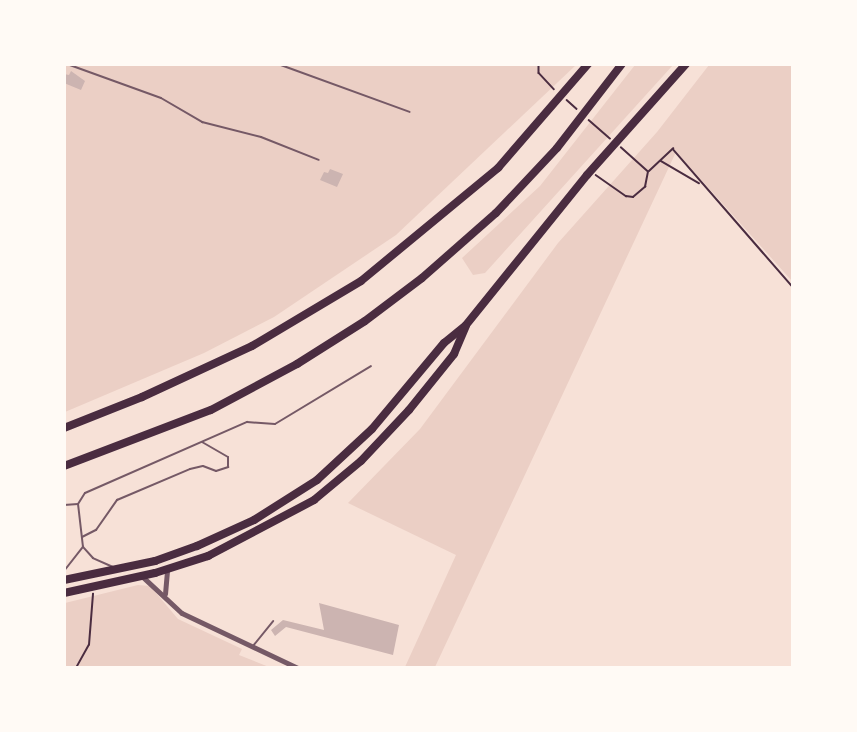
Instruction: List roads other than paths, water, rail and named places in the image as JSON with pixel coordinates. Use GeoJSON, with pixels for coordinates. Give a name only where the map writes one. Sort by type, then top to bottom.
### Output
{"type":"FeatureCollection","features":[{"type":"Feature","properties":{"kind":"highway"},"geometry":{"type":"LineString","coordinates":[[64,428],[242,351],[361,281],[491,175],[571,87],[588,64]]}},
{"type":"Feature","properties":{"kind":"highway"},"geometry":{"type":"LineString","coordinates":[[64,466],[211,410],[297,364],[365,321],[477,231],[538,170],[593,105],[622,64]]}},
{"type":"Feature","properties":{"kind":"highway"},"geometry":{"type":"LineString","coordinates":[[64,580],[154,561],[232,532],[317,480],[372,429],[444,343],[466,325],[606,153],[686,64]]}},
{"type":"Feature","properties":{"kind":"highway"},"geometry":{"type":"LineString","coordinates":[[64,593],[167,570],[240,541],[335,484],[409,410],[454,354],[466,325]]}},
{"type":"Feature","properties":{"kind":"street"},"geometry":{"type":"LineString","coordinates":[[165,597],[167,570]]}},
{"type":"Feature","properties":{"kind":"street"},"geometry":{"type":"LineString","coordinates":[[142,576],[157,586],[182,613],[298,668]]}},
{"type":"Feature","properties":{"kind":"lane"},"geometry":{"type":"LineString","coordinates":[[67,64],[161,98],[202,122],[261,137],[319,160]]}},
{"type":"Feature","properties":{"kind":"lane"},"geometry":{"type":"LineString","coordinates":[[278,64],[410,111]]}},
{"type":"Feature","properties":{"kind":"lane"},"geometry":{"type":"LineString","coordinates":[[118,569],[93,558],[83,547],[78,504],[85,493],[247,422],[274,424],[371,366]]}},
{"type":"Feature","properties":{"kind":"lane"},"geometry":{"type":"LineString","coordinates":[[82,537],[96,530],[117,500],[190,469],[203,466],[216,471],[228,466],[228,457],[202,442]]}},
{"type":"Feature","properties":{"kind":"lane"},"geometry":{"type":"LineString","coordinates":[[64,505],[78,504]]}},
{"type":"Feature","properties":{"kind":"lane"},"geometry":{"type":"LineString","coordinates":[[64,571],[83,547]]}},
{"type":"Feature","properties":{"kind":"lane"},"geometry":{"type":"LineString","coordinates":[[253,646],[273,621]]}}]}
